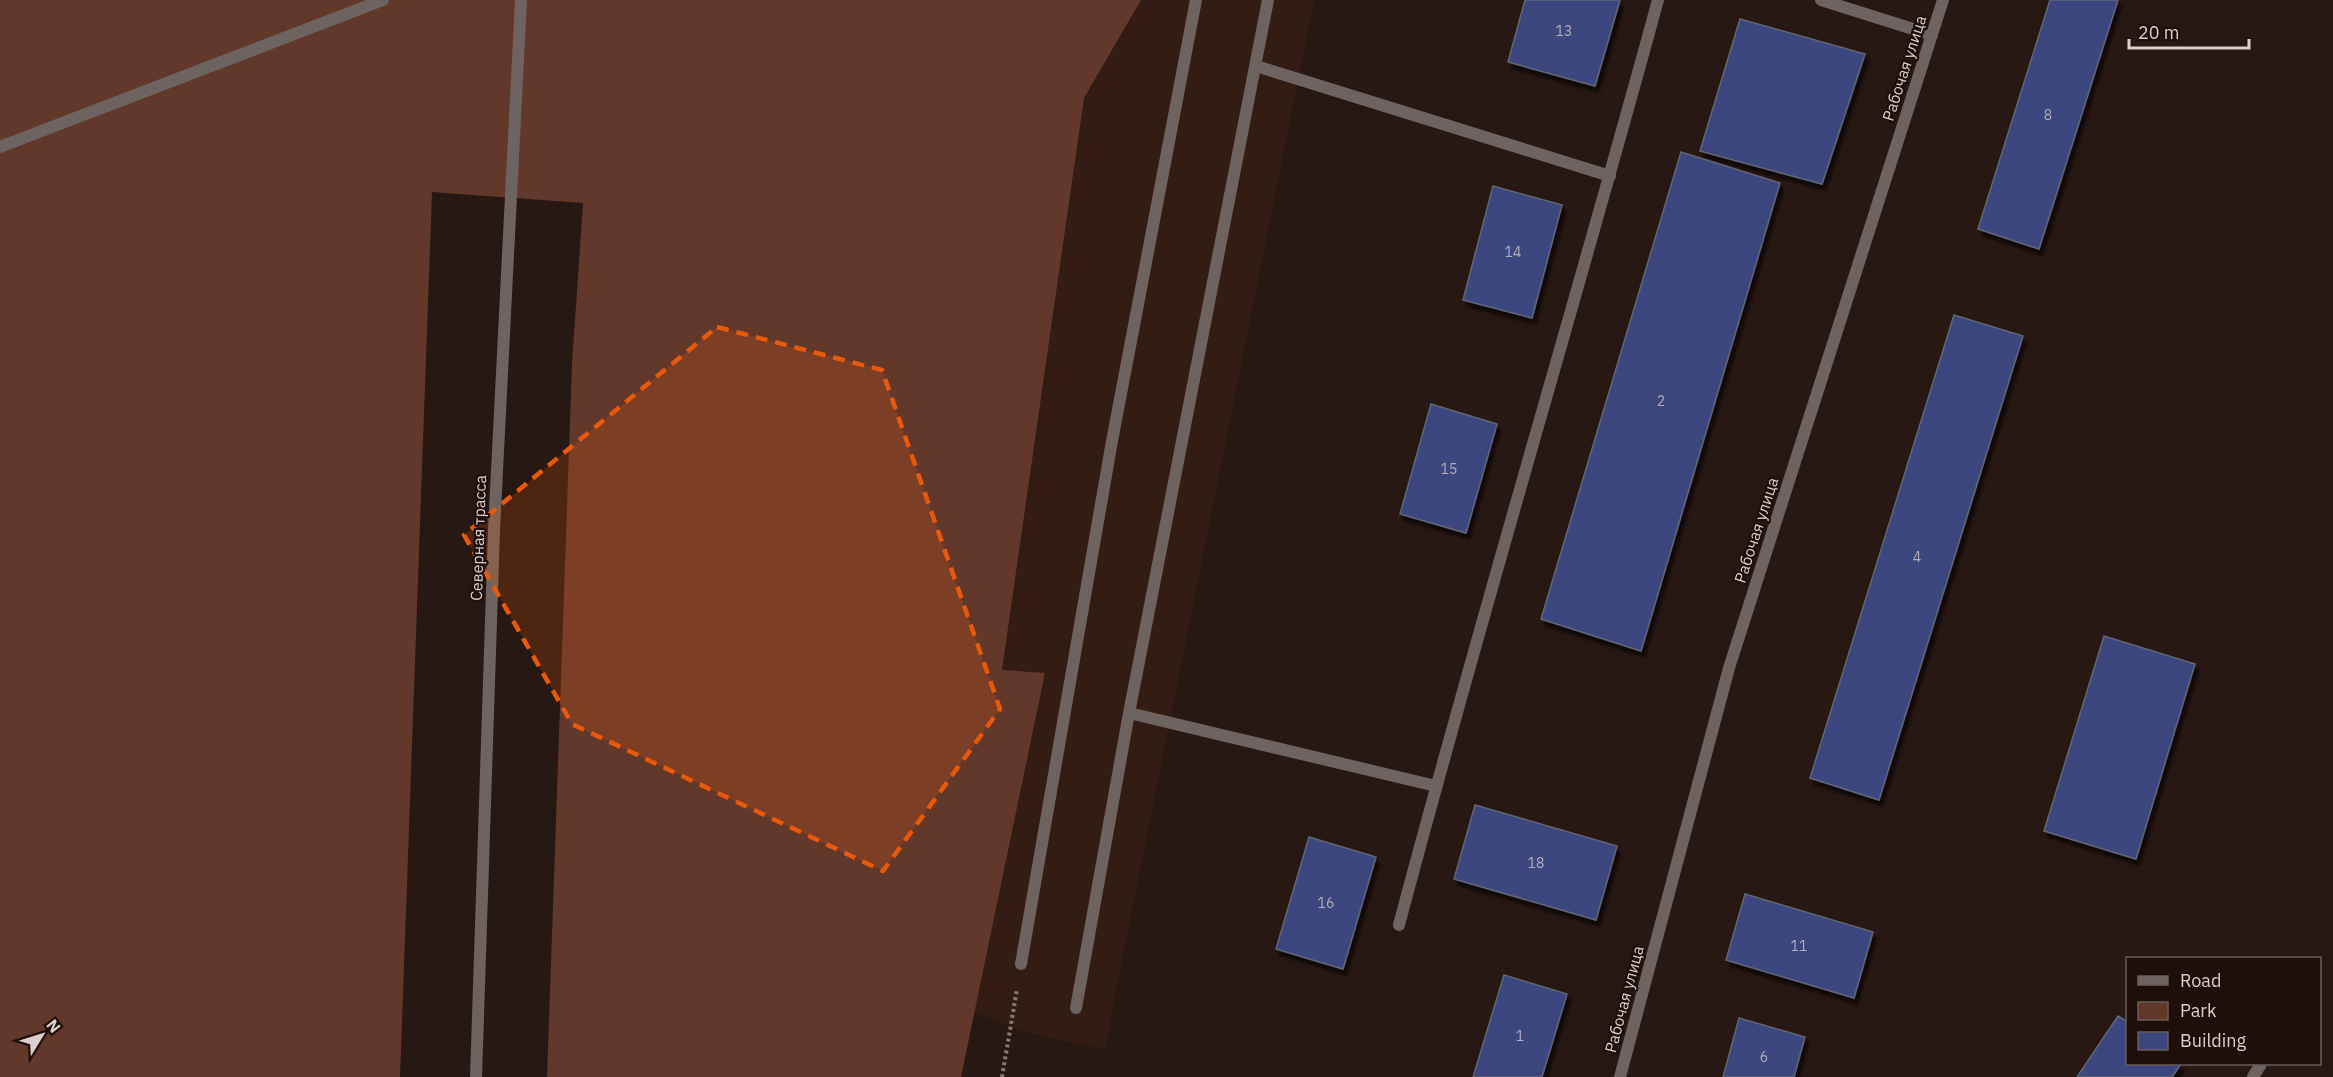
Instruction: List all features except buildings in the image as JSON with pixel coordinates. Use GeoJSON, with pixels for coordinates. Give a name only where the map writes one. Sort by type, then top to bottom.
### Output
{"type":"FeatureCollection","features":[{"type":"Feature","properties":{"kind":"street"},"geometry":{"type":"LineString","coordinates":[[0,147],[383,0]]}},
{"type":"Feature","properties":{"kind":"street","name":"Северная трасса"},"geometry":{"type":"LineString","coordinates":[[476,1077],[494,530],[521,0]]}},
{"type":"Feature","properties":{"kind":"street"},"geometry":{"type":"LineString","coordinates":[[1022,964],[1112,441],[1196,0]]}},
{"type":"Feature","properties":{"kind":"street"},"geometry":{"type":"LineString","coordinates":[[1076,1008],[1129,713],[1268,0]]}},
{"type":"Feature","properties":{"kind":"street"},"geometry":{"type":"LineString","coordinates":[[1399,925],[1436,786],[1658,0]]}},
{"type":"Feature","properties":{"kind":"street"},"geometry":{"type":"LineString","coordinates":[[1821,0],[1932,35]]}},
{"type":"Feature","properties":{"kind":"street","name":"Рабочая улица"},"geometry":{"type":"LineString","coordinates":[[1620,1077],[1729,668],[1943,0]]}},
{"type":"Feature","properties":{"kind":"street"},"geometry":{"type":"LineString","coordinates":[[1256,66],[1610,176]]}},
{"type":"Feature","properties":{"kind":"street"},"geometry":{"type":"LineString","coordinates":[[1129,713],[1436,786]]}},
{"type":"Feature","properties":{"kind":"path"},"geometry":{"type":"LineString","coordinates":[[1002,1077],[1022,964]]}},
{"type":"Feature","properties":{"kind":"highlighted area"},"geometry":{"type":"Polygon","coordinates":[[[717,327],[882,370],[1000,709],[883,871],[572,724],[464,535],[717,327]]]}},
{"type":"Feature","properties":{"kind":"shaded area"},"geometry":{"type":"Polygon","coordinates":[[[1141,0],[1314,0],[1106,1050],[1024,1032],[974,1013],[1045,674],[1002,670],[1084,98],[1141,0]]]}},
{"type":"Feature","properties":{"kind":"green space"},"geometry":{"type":"Polygon","coordinates":[[[0,0],[1141,0],[1084,98],[1002,670],[1045,673],[961,1077],[547,1077],[572,364],[583,203],[432,192],[400,1077],[0,1077],[0,0]]]}}]}
